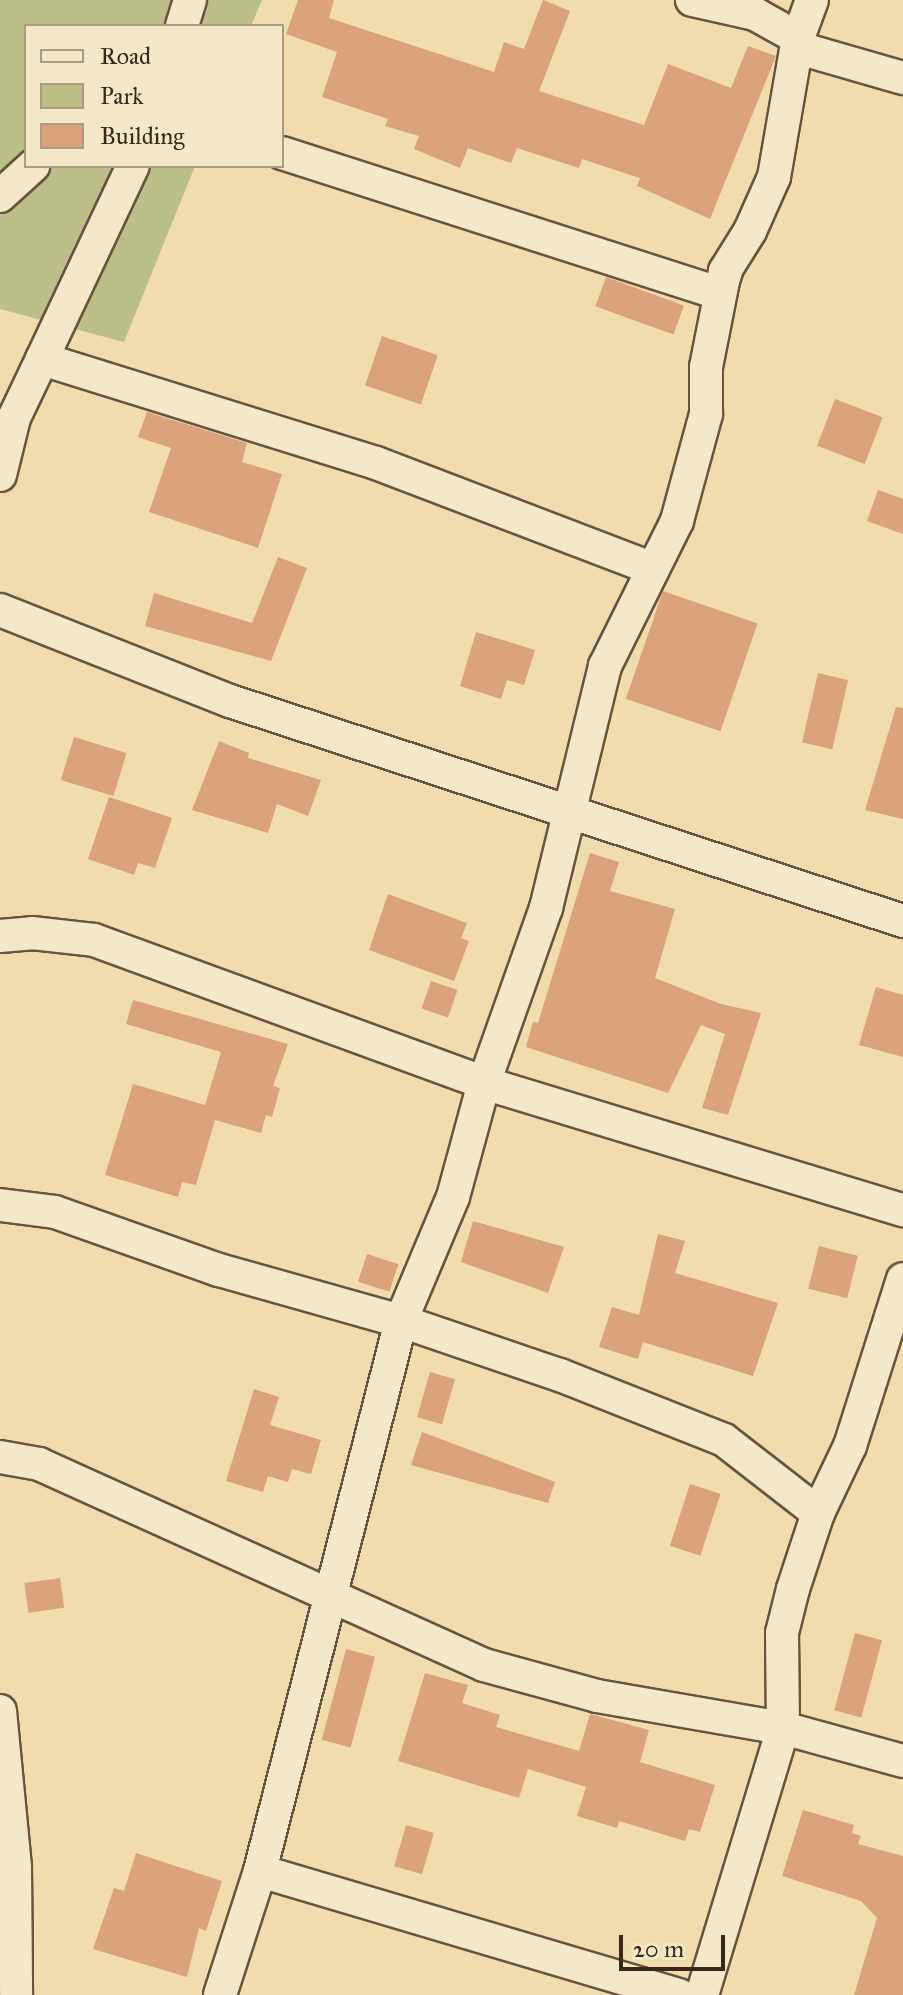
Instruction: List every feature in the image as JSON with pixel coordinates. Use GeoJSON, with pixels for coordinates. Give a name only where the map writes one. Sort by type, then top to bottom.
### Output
{"type":"FeatureCollection","features":[{"type":"Feature","properties":{"kind":"street"},"geometry":{"type":"LineString","coordinates":[[183,24],[190,0]]}},
{"type":"Feature","properties":{"kind":"street"},"geometry":{"type":"LineString","coordinates":[[692,0],[755,14],[798,43],[903,78]]}},
{"type":"Feature","properties":{"kind":"street"},"geometry":{"type":"LineString","coordinates":[[220,1995],[260,1871],[401,1321],[453,1197],[484,1083],[546,908],[605,666],[677,521],[695,462],[719,293],[812,0]]}},
{"type":"Feature","properties":{"kind":"street"},"geometry":{"type":"LineString","coordinates":[[284,154],[719,293]]}},
{"type":"Feature","properties":{"kind":"street"},"geometry":{"type":"LineString","coordinates":[[0,161],[24,158]]}},
{"type":"Feature","properties":{"kind":"street"},"geometry":{"type":"LineString","coordinates":[[0,196],[31,168]]}},
{"type":"Feature","properties":{"kind":"street"},"geometry":{"type":"LineString","coordinates":[[0,475],[7,409],[42,359],[132,168]]}},
{"type":"Feature","properties":{"kind":"street"},"geometry":{"type":"LineString","coordinates":[[42,359],[376,463],[651,568]]}},
{"type":"Feature","properties":{"kind":"street"},"geometry":{"type":"LineString","coordinates":[[0,610],[230,701],[903,921]]}},
{"type":"Feature","properties":{"kind":"street"},"geometry":{"type":"LineString","coordinates":[[0,936],[32,933],[94,940],[484,1083],[903,1210]]}},
{"type":"Feature","properties":{"kind":"street"},"geometry":{"type":"LineString","coordinates":[[0,1205],[55,1212],[219,1270],[401,1321],[560,1375],[724,1440],[818,1513]]}},
{"type":"Feature","properties":{"kind":"street"},"geometry":{"type":"LineString","coordinates":[[702,1995],[783,1728],[782,1633],[818,1513],[850,1446],[903,1279]]}},
{"type":"Feature","properties":{"kind":"street"},"geometry":{"type":"LineString","coordinates":[[0,1457],[39,1464],[484,1665],[597,1696],[783,1728],[903,1761]]}},
{"type":"Feature","properties":{"kind":"street"},"geometry":{"type":"LineString","coordinates":[[0,1711],[15,1868],[16,1995]]}},
{"type":"Feature","properties":{"kind":"street"},"geometry":{"type":"LineString","coordinates":[[260,1871],[679,1995]]}},
{"type":"Feature","properties":{"kind":"green space"},"geometry":{"type":"Polygon","coordinates":[[[0,0],[262,0],[252,24],[24,24],[24,168],[194,168],[124,342],[0,309],[0,0]]]}},
{"type":"Feature","properties":{"kind":"building"},"geometry":{"type":"Polygon","coordinates":[[[298,0],[334,0],[329,18],[494,72],[504,42],[524,49],[543,0],[570,11],[539,91],[644,125],[668,64],[731,88],[748,46],[776,56],[710,219],[637,186],[640,178],[582,159],[579,168],[517,148],[511,163],[468,148],[460,168],[414,149],[419,136],[385,126],[388,119],[322,97],[337,52],[286,34],[298,0]]]}},
{"type":"Feature","properties":{"kind":"building"},"geometry":{"type":"Polygon","coordinates":[[[606,277],[684,305],[673,335],[595,306],[606,277]]]}},
{"type":"Feature","properties":{"kind":"building"},"geometry":{"type":"Polygon","coordinates":[[[382,336],[438,355],[421,404],[365,385],[382,336]]]}},
{"type":"Feature","properties":{"kind":"building"},"geometry":{"type":"Polygon","coordinates":[[[835,399],[883,417],[865,464],[817,446],[835,399]]]}},
{"type":"Feature","properties":{"kind":"building"},"geometry":{"type":"Polygon","coordinates":[[[147,412],[247,443],[242,462],[282,474],[258,548],[149,512],[171,448],[138,437],[147,412]]]}},
{"type":"Feature","properties":{"kind":"building"},"geometry":{"type":"Polygon","coordinates":[[[878,490],[903,499],[903,534],[867,521],[878,490]]]}},
{"type":"Feature","properties":{"kind":"building"},"geometry":{"type":"Polygon","coordinates":[[[278,557],[307,568],[271,661],[145,626],[154,593],[252,623],[278,557]]]}},
{"type":"Feature","properties":{"kind":"building"},"geometry":{"type":"Polygon","coordinates":[[[663,591],[758,624],[720,731],[626,699],[663,591]]]}},
{"type":"Feature","properties":{"kind":"building"},"geometry":{"type":"Polygon","coordinates":[[[476,632],[535,650],[524,685],[507,680],[501,699],[460,686],[476,632]]]}},
{"type":"Feature","properties":{"kind":"building"},"geometry":{"type":"Polygon","coordinates":[[[818,673],[848,680],[832,749],[802,742],[818,673]]]}},
{"type":"Feature","properties":{"kind":"building"},"geometry":{"type":"Polygon","coordinates":[[[896,707],[903,708],[903,819],[865,810],[896,707]]]}},
{"type":"Feature","properties":{"kind":"building"},"geometry":{"type":"Polygon","coordinates":[[[74,737],[127,753],[113,796],[61,780],[74,737]]]}},
{"type":"Feature","properties":{"kind":"building"},"geometry":{"type":"Polygon","coordinates":[[[219,741],[249,753],[248,758],[321,780],[308,816],[277,804],[268,833],[192,810],[219,741]]]}},
{"type":"Feature","properties":{"kind":"building"},"geometry":{"type":"Polygon","coordinates":[[[109,797],[172,818],[155,868],[138,863],[134,875],[88,859],[109,797]]]}},
{"type":"Feature","properties":{"kind":"building"},"geometry":{"type":"Polygon","coordinates":[[[590,853],[619,862],[610,891],[675,909],[655,978],[721,1004],[761,1013],[728,1115],[702,1108],[725,1034],[701,1025],[668,1093],[526,1047],[533,1022],[538,1023],[590,853]]]}},
{"type":"Feature","properties":{"kind":"building"},"geometry":{"type":"Polygon","coordinates":[[[388,894],[467,923],[461,938],[469,941],[454,981],[369,950],[388,894]]]}},
{"type":"Feature","properties":{"kind":"building"},"geometry":{"type":"Polygon","coordinates":[[[431,981],[457,990],[448,1018],[422,1008],[431,981]]]}},
{"type":"Feature","properties":{"kind":"building"},"geometry":{"type":"Polygon","coordinates":[[[876,987],[903,995],[903,1057],[859,1045],[876,987]]]}},
{"type":"Feature","properties":{"kind":"building"},"geometry":{"type":"Polygon","coordinates":[[[133,1000],[288,1044],[273,1086],[280,1088],[272,1117],[266,1115],[261,1133],[215,1120],[196,1185],[182,1182],[178,1197],[105,1175],[133,1084],[205,1105],[221,1052],[126,1024],[133,1000]]]}},
{"type":"Feature","properties":{"kind":"building"},"geometry":{"type":"Polygon","coordinates":[[[473,1221],[564,1247],[548,1293],[461,1262],[473,1221]]]}},
{"type":"Feature","properties":{"kind":"building"},"geometry":{"type":"Polygon","coordinates":[[[658,1234],[685,1241],[675,1273],[778,1303],[753,1376],[643,1342],[638,1359],[599,1347],[612,1307],[639,1315],[658,1234]]]}},
{"type":"Feature","properties":{"kind":"building"},"geometry":{"type":"Polygon","coordinates":[[[819,1246],[858,1256],[847,1298],[808,1289],[819,1246]]]}},
{"type":"Feature","properties":{"kind":"building"},"geometry":{"type":"Polygon","coordinates":[[[367,1254],[398,1264],[389,1292],[358,1282],[367,1254]]]}},
{"type":"Feature","properties":{"kind":"building"},"geometry":{"type":"Polygon","coordinates":[[[430,1372],[455,1379],[442,1424],[417,1417],[430,1372]]]}},
{"type":"Feature","properties":{"kind":"building"},"geometry":{"type":"Polygon","coordinates":[[[254,1389],[279,1397],[270,1425],[321,1440],[311,1474],[292,1469],[288,1482],[268,1476],[263,1492],[226,1481],[254,1389]]]}},
{"type":"Feature","properties":{"kind":"building"},"geometry":{"type":"Polygon","coordinates":[[[422,1432],[555,1482],[548,1503],[411,1465],[422,1432]]]}},
{"type":"Feature","properties":{"kind":"building"},"geometry":{"type":"Polygon","coordinates":[[[690,1484],[720,1494],[700,1556],[670,1546],[690,1484]]]}},
{"type":"Feature","properties":{"kind":"building"},"geometry":{"type":"Polygon","coordinates":[[[60,1578],[64,1608],[29,1613],[24,1583],[60,1578]]]}},
{"type":"Feature","properties":{"kind":"building"},"geometry":{"type":"Polygon","coordinates":[[[855,1633],[882,1640],[861,1718],[834,1710],[855,1633]]]}},
{"type":"Feature","properties":{"kind":"building"},"geometry":{"type":"Polygon","coordinates":[[[346,1649],[375,1657],[351,1748],[322,1740],[346,1649]]]}},
{"type":"Feature","properties":{"kind":"building"},"geometry":{"type":"Polygon","coordinates":[[[425,1673],[468,1685],[462,1703],[500,1715],[496,1727],[579,1751],[590,1714],[649,1730],[640,1762],[715,1785],[700,1832],[689,1829],[685,1841],[619,1821],[617,1828],[577,1816],[586,1787],[528,1769],[519,1798],[398,1761],[425,1673]]]}},
{"type":"Feature","properties":{"kind":"building"},"geometry":{"type":"Polygon","coordinates":[[[803,1810],[854,1825],[852,1833],[861,1836],[858,1844],[903,1856],[903,1995],[854,1995],[877,1918],[861,1901],[782,1876],[803,1810]]]}},
{"type":"Feature","properties":{"kind":"building"},"geometry":{"type":"Polygon","coordinates":[[[406,1825],[434,1833],[422,1874],[394,1866],[406,1825]]]}},
{"type":"Feature","properties":{"kind":"building"},"geometry":{"type":"Polygon","coordinates":[[[136,1853],[222,1881],[206,1931],[199,1928],[187,1977],[93,1949],[114,1888],[124,1891],[136,1853]]]}}]}
